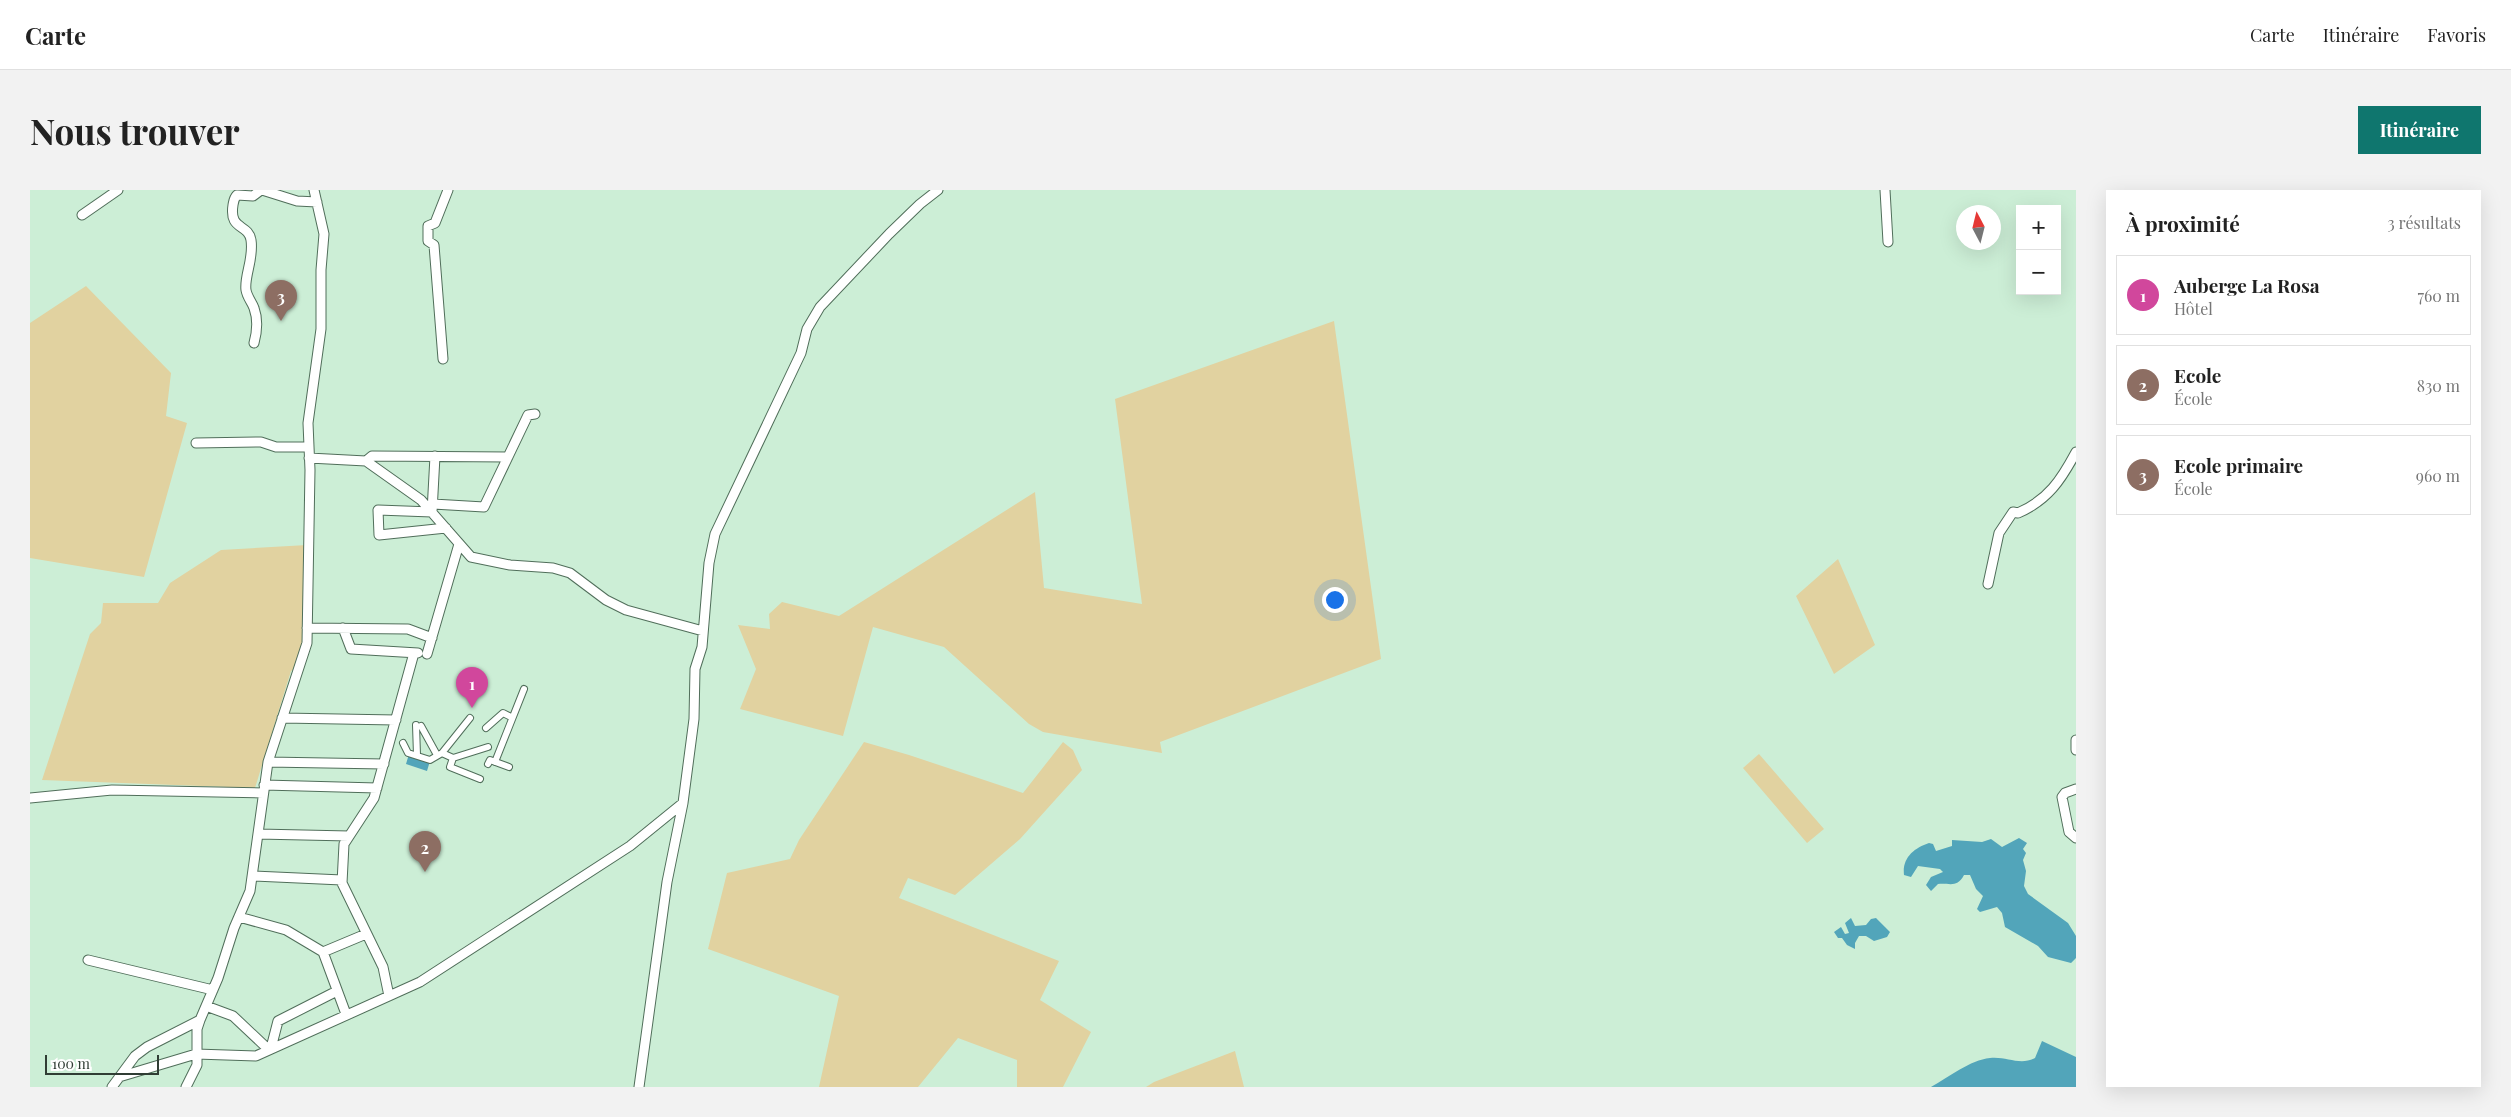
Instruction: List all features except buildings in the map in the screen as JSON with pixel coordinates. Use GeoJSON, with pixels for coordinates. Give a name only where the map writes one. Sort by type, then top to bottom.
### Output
{"type":"FeatureCollection","features":[{"type":"Feature","properties":{"kind":"street"},"geometry":{"type":"LineString","coordinates":[[82,215],[118,190]]}},
{"type":"Feature","properties":{"kind":"street"},"geometry":{"type":"LineString","coordinates":[[254,343],[256,314],[246,292],[252,260],[251,241],[247,234],[234,222],[232,216],[235,197],[237,195],[253,196],[261,190],[298,201],[317,202]]}},
{"type":"Feature","properties":{"kind":"street"},"geometry":{"type":"LineString","coordinates":[[186,1087],[197,1066],[196,1054],[200,1020],[250,892],[268,762],[307,643],[308,423],[321,329],[321,270],[324,234],[314,190]]}},
{"type":"Feature","properties":{"kind":"street"},"geometry":{"type":"LineString","coordinates":[[443,359],[434,245],[428,241],[428,226],[435,223],[448,190]]}},
{"type":"Feature","properties":{"kind":"street"},"geometry":{"type":"LineString","coordinates":[[639,1087],[667,882],[683,803],[694,719],[695,669],[701,653],[709,563],[715,534],[801,353],[811,321],[820,307],[889,234],[938,190]]}},
{"type":"Feature","properties":{"kind":"street"},"geometry":{"type":"LineString","coordinates":[[1885,190],[1888,242]]}},
{"type":"Feature","properties":{"kind":"street"},"geometry":{"type":"LineString","coordinates":[[446,528],[379,535],[378,510],[484,507],[528,415],[535,414]]}},
{"type":"Feature","properties":{"kind":"street"},"geometry":{"type":"LineString","coordinates":[[196,443],[261,442],[276,447],[308,447]]}},
{"type":"Feature","properties":{"kind":"street"},"geometry":{"type":"LineString","coordinates":[[1988,584],[1999,533],[2010,516],[2013,512],[2018,513],[2041,501],[2056,484],[2076,452]]}},
{"type":"Feature","properties":{"kind":"street"},"geometry":{"type":"LineString","coordinates":[[366,461],[372,456],[508,457]]}},
{"type":"Feature","properties":{"kind":"street"},"geometry":{"type":"LineString","coordinates":[[433,508],[436,456]]}},
{"type":"Feature","properties":{"kind":"street"},"geometry":{"type":"LineString","coordinates":[[309,458],[366,461],[433,508],[446,528],[471,557],[510,565],[553,568],[570,574],[606,600],[626,610],[703,631]]}},
{"type":"Feature","properties":{"kind":"street"},"geometry":{"type":"LineString","coordinates":[[343,628],[351,649],[428,654],[459,544]]}},
{"type":"Feature","properties":{"kind":"street"},"geometry":{"type":"LineString","coordinates":[[307,628],[408,629],[432,638]]}},
{"type":"Feature","properties":{"kind":"street"},"geometry":{"type":"LineString","coordinates":[[389,996],[383,967],[342,880],[344,844],[374,798],[414,653]]}},
{"type":"Feature","properties":{"kind":"street"},"geometry":{"type":"LineString","coordinates":[[507,765],[491,763],[524,689]]}},
{"type":"Feature","properties":{"kind":"street"},"geometry":{"type":"LineString","coordinates":[[486,728],[503,714],[511,717]]}},
{"type":"Feature","properties":{"kind":"street"},"geometry":{"type":"LineString","coordinates":[[282,718],[396,720]]}},
{"type":"Feature","properties":{"kind":"street"},"geometry":{"type":"LineString","coordinates":[[403,743],[408,752],[430,760],[440,754],[470,718]]}},
{"type":"Feature","properties":{"kind":"street"},"geometry":{"type":"LineString","coordinates":[[418,756],[413,731],[418,726],[440,754],[453,758],[488,748]]}},
{"type":"Feature","properties":{"kind":"street"},"geometry":{"type":"LineString","coordinates":[[2076,740],[2076,750]]}},
{"type":"Feature","properties":{"kind":"street"},"geometry":{"type":"LineString","coordinates":[[453,758],[450,767],[480,779]]}},
{"type":"Feature","properties":{"kind":"street"},"geometry":{"type":"LineString","coordinates":[[268,762],[384,764]]}},
{"type":"Feature","properties":{"kind":"street"},"geometry":{"type":"LineString","coordinates":[[30,798],[112,790],[377,788]]}},
{"type":"Feature","properties":{"kind":"street"},"geometry":{"type":"LineString","coordinates":[[2076,789],[2065,793],[2062,797],[2069,832],[2076,838]]}},
{"type":"Feature","properties":{"kind":"street"},"geometry":{"type":"LineString","coordinates":[[119,1077],[196,1054],[256,1056],[270,1048],[420,982],[502,926],[630,846],[683,803]]}},
{"type":"Feature","properties":{"kind":"street"},"geometry":{"type":"LineString","coordinates":[[258,834],[349,836]]}},
{"type":"Feature","properties":{"kind":"street"},"geometry":{"type":"LineString","coordinates":[[253,876],[342,880]]}},
{"type":"Feature","properties":{"kind":"street"},"geometry":{"type":"LineString","coordinates":[[239,917],[286,930],[323,952],[346,1014]]}},
{"type":"Feature","properties":{"kind":"street"},"geometry":{"type":"LineString","coordinates":[[323,952],[366,934]]}},
{"type":"Feature","properties":{"kind":"street"},"geometry":{"type":"LineString","coordinates":[[88,960],[213,990]]}},
{"type":"Feature","properties":{"kind":"street"},"geometry":{"type":"LineString","coordinates":[[270,1048],[278,1021],[338,991]]}},
{"type":"Feature","properties":{"kind":"street"},"geometry":{"type":"LineString","coordinates":[[206,1006],[233,1016],[270,1048]]}},
{"type":"Feature","properties":{"kind":"street"},"geometry":{"type":"LineString","coordinates":[[112,1087],[135,1056],[147,1046],[200,1020]]}},
{"type":"Feature","properties":{"kind":"shaded area"},"geometry":{"type":"Polygon","coordinates":[[[86,286],[171,373],[166,416],[187,423],[144,577],[30,558],[30,323],[86,286]]]}},
{"type":"Feature","properties":{"kind":"shaded area"},"geometry":{"type":"Polygon","coordinates":[[[1334,321],[1381,659],[1160,742],[1162,753],[1043,732],[1029,724],[944,647],[873,627],[843,736],[740,709],[756,669],[738,625],[770,629],[769,614],[782,602],[839,616],[1035,492],[1044,588],[1142,604],[1115,399],[1334,321]]]}},
{"type":"Feature","properties":{"kind":"shaded area"},"geometry":{"type":"Polygon","coordinates":[[[307,545],[307,643],[301,665],[291,671],[255,788],[42,780],[90,634],[101,623],[103,603],[158,603],[170,583],[221,550],[307,545]]]}},
{"type":"Feature","properties":{"kind":"shaded area"},"geometry":{"type":"Polygon","coordinates":[[[1838,559],[1875,645],[1834,674],[1796,596],[1838,559]]]}},
{"type":"Feature","properties":{"kind":"shaded area"},"geometry":{"type":"Polygon","coordinates":[[[864,742],[1023,793],[1063,742],[1073,750],[1082,770],[1020,839],[955,895],[908,878],[899,898],[1059,961],[1040,1000],[1091,1032],[1063,1087],[1017,1087],[1017,1060],[958,1038],[918,1087],[819,1087],[839,996],[708,949],[727,873],[790,859],[799,840],[864,742]]]}},
{"type":"Feature","properties":{"kind":"shaded area"},"geometry":{"type":"Polygon","coordinates":[[[1759,754],[1824,829],[1807,843],[1743,768],[1759,754]]]}},
{"type":"Feature","properties":{"kind":"shaded area"},"geometry":{"type":"Polygon","coordinates":[[[1235,1051],[1244,1087],[1146,1087],[1154,1082],[1235,1051]]]}},
{"type":"Feature","properties":{"kind":"water"},"geometry":{"type":"Polygon","coordinates":[[[409,754],[430,761],[427,771],[406,764],[409,754]]]}},
{"type":"Feature","properties":{"kind":"water"},"geometry":{"type":"Polygon","coordinates":[[[2019,838],[2027,843],[2023,849],[2026,853],[2023,860],[2026,871],[2024,886],[2028,894],[2068,923],[2076,936],[2076,958],[2071,963],[2048,957],[2038,946],[2005,927],[2002,913],[1997,907],[1980,912],[1977,909],[1983,896],[1976,889],[1970,875],[1964,875],[1956,883],[1938,884],[1931,891],[1926,885],[1931,877],[1943,872],[1940,869],[1918,866],[1911,877],[1904,875],[1905,864],[1910,854],[1929,843],[1933,844],[1936,851],[1952,846],[1952,840],[1982,842],[1991,839],[2002,847],[2019,838]]]}},
{"type":"Feature","properties":{"kind":"water"},"geometry":{"type":"Polygon","coordinates":[[[1851,918],[1855,926],[1866,925],[1871,919],[1876,918],[1890,932],[1887,937],[1874,941],[1866,936],[1859,936],[1855,943],[1855,949],[1847,945],[1842,938],[1838,938],[1834,932],[1841,927],[1845,934],[1849,933],[1845,923],[1851,918]]]}},
{"type":"Feature","properties":{"kind":"water"},"geometry":{"type":"Polygon","coordinates":[[[2042,1041],[2076,1057],[2076,1087],[1931,1087],[1967,1065],[1982,1059],[1996,1058],[2024,1061],[2035,1058],[2042,1041]]]}},
{"type":"Feature","properties":{"kind":"place","name":"Ecole primaire"},"geometry":{"type":"Point","coordinates":[281,321]}},
{"type":"Feature","properties":{"kind":"place","name":"Auberge La Rosa"},"geometry":{"type":"Point","coordinates":[472,708]}},
{"type":"Feature","properties":{"kind":"place","name":"Ecole"},"geometry":{"type":"Point","coordinates":[425,872]}}]}
